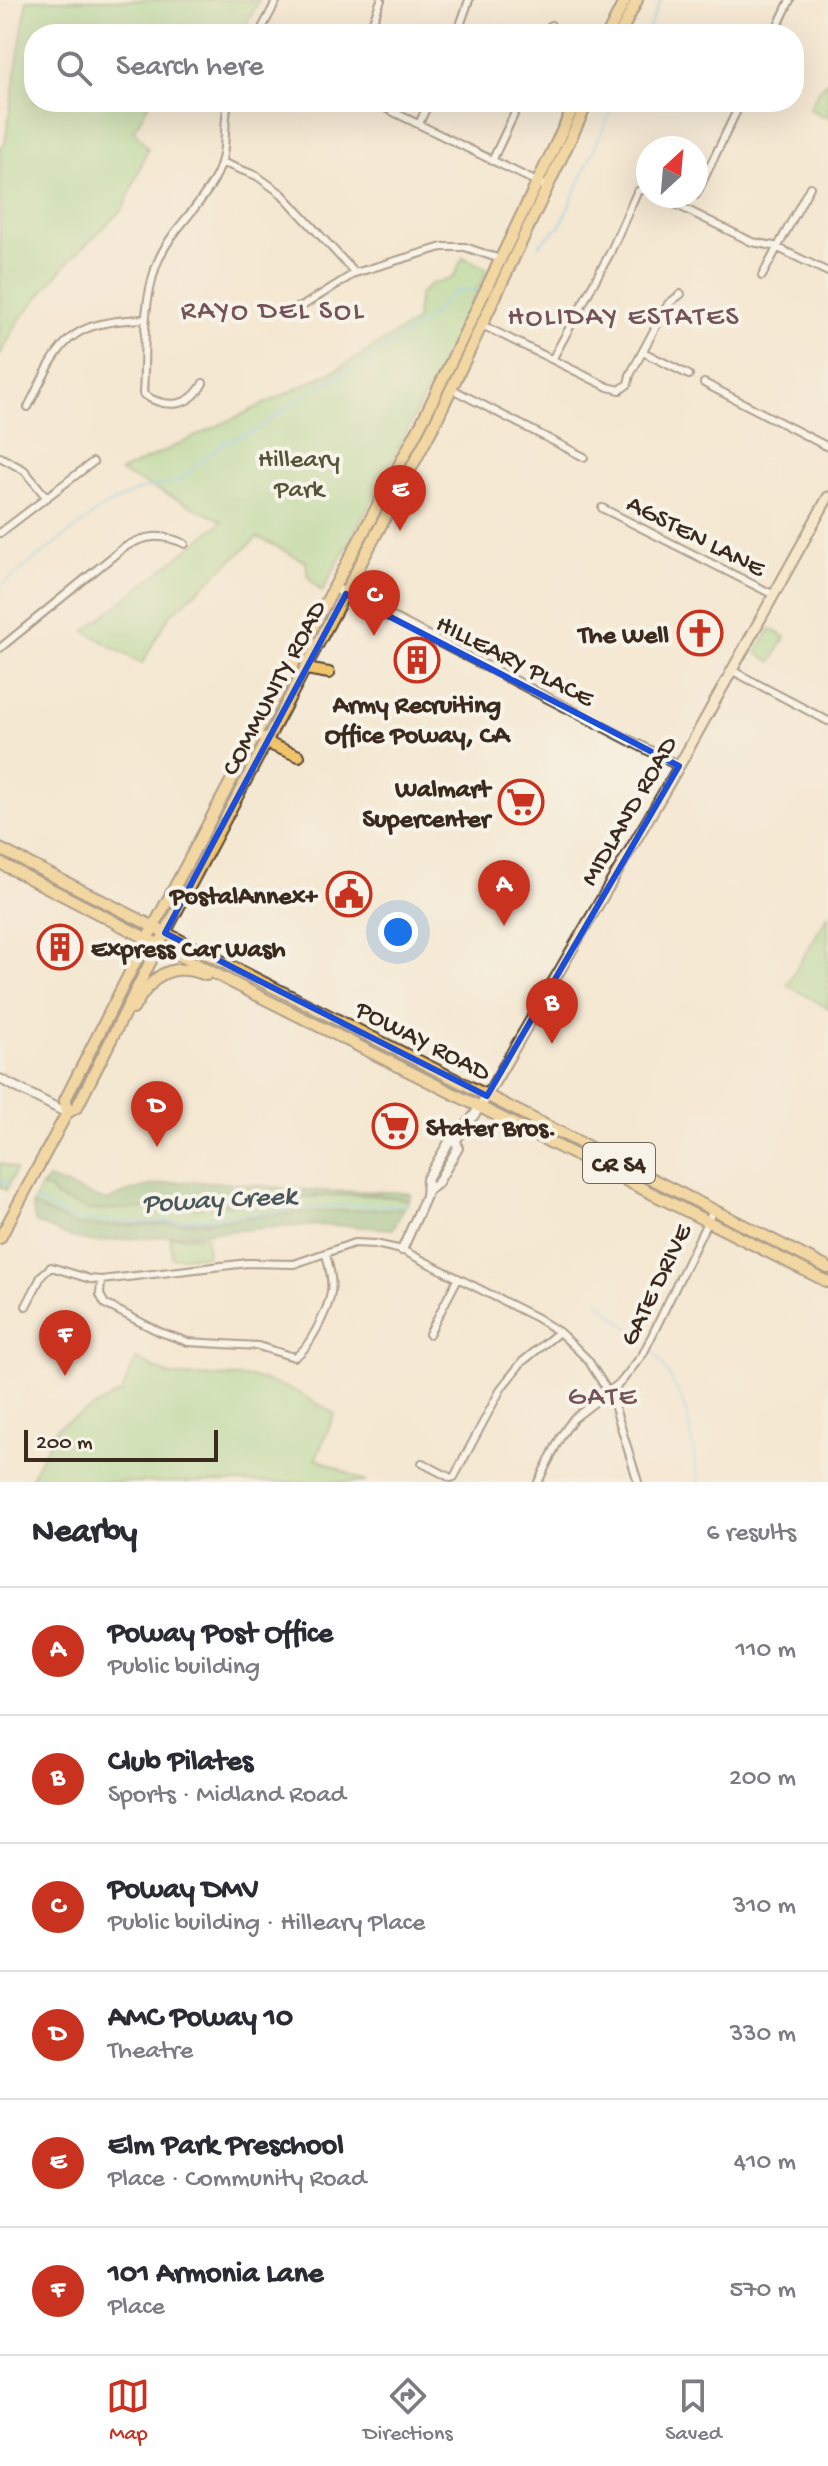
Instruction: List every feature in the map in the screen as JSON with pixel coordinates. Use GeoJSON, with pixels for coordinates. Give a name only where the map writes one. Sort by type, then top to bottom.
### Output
{"type":"FeatureCollection","features":[{"type":"Feature","properties":{"kind":"main road"},"geometry":{"type":"LineString","coordinates":[[613,24],[625,0]]}},
{"type":"Feature","properties":{"kind":"main road"},"geometry":{"type":"LineString","coordinates":[[625,24],[637,0]]}},
{"type":"Feature","properties":{"kind":"main road","name":"COMMUNITY ROAD"},"geometry":{"type":"LineString","coordinates":[[0,1238],[67,1113],[77,1107],[165,933],[434,425],[494,301],[572,112]]}},
{"type":"Feature","properties":{"kind":"main road","name":"COMMUNITY ROAD"},"geometry":{"type":"LineString","coordinates":[[67,1113],[65,1100],[153,927],[335,588],[463,339],[500,259],[582,112]]}},
{"type":"Feature","properties":{"kind":"main road"},"geometry":{"type":"LineString","coordinates":[[494,301],[492,292],[503,267],[500,259]]}},
{"type":"Feature","properties":{"kind":"main road"},"geometry":{"type":"LineString","coordinates":[[482,325],[478,320],[487,300],[488,284]]}},
{"type":"Feature","properties":{"kind":"main road"},"geometry":{"type":"LineString","coordinates":[[452,389],[447,385],[461,355],[463,339]]}},
{"type":"Feature","properties":{"kind":"main road"},"geometry":{"type":"LineString","coordinates":[[434,425],[428,420],[441,394],[440,384]]}},
{"type":"Feature","properties":{"kind":"main road","name":"MIDLAND ROAD"},"geometry":{"type":"LineString","coordinates":[[480,1107],[679,766],[828,497]]}},
{"type":"Feature","properties":{"kind":"main road"},"geometry":{"type":"LineString","coordinates":[[275,729],[278,738],[299,756],[268,742],[263,734],[286,690],[295,663]]}},
{"type":"Feature","properties":{"kind":"main road"},"geometry":{"type":"LineString","coordinates":[[306,669],[329,673]]}},
{"type":"Feature","properties":{"kind":"main road"},"geometry":{"type":"LineString","coordinates":[[235,803],[250,762],[250,756],[246,754]]}},
{"type":"Feature","properties":{"kind":"main road"},"geometry":{"type":"LineString","coordinates":[[217,837],[213,831],[228,790]]}},
{"type":"Feature","properties":{"kind":"main road","name":"POWAY ROAD"},"geometry":{"type":"LineString","coordinates":[[0,849],[628,1167],[788,1261],[802,1264],[828,1279]]}},
{"type":"Feature","properties":{"kind":"main road"},"geometry":{"type":"LineString","coordinates":[[0,862],[15,864],[48,881],[59,878]]}},
{"type":"Feature","properties":{"kind":"main road","name":"POWAY ROAD"},"geometry":{"type":"LineString","coordinates":[[0,862],[250,992],[570,1152],[828,1268]]}},
{"type":"Feature","properties":{"kind":"main road"},"geometry":{"type":"LineString","coordinates":[[104,1054],[112,1046],[147,986],[160,975],[187,969],[235,984]]}},
{"type":"Feature","properties":{"kind":"main road"},"geometry":{"type":"LineString","coordinates":[[250,992],[308,1015],[319,1011]]}},
{"type":"Feature","properties":{"kind":"main road"},"geometry":{"type":"LineString","coordinates":[[311,1023],[326,1021],[360,1037],[377,1040]]}},
{"type":"Feature","properties":{"kind":"main road"},"geometry":{"type":"LineString","coordinates":[[94,1073],[94,1059],[102,1042],[99,1033]]}},
{"type":"Feature","properties":{"kind":"main road"},"geometry":{"type":"LineString","coordinates":[[522,1128],[540,1131],[572,1146],[580,1143]]}},
{"type":"Feature","properties":{"kind":"main road"},"geometry":{"type":"LineString","coordinates":[[570,1152],[579,1149],[613,1165],[628,1167]]}},
{"type":"Feature","properties":{"kind":"street"},"geometry":{"type":"LineString","coordinates":[[265,24],[277,0]]}},
{"type":"Feature","properties":{"kind":"street"},"geometry":{"type":"LineString","coordinates":[[372,24],[381,0]]}},
{"type":"Feature","properties":{"kind":"street"},"geometry":{"type":"LineString","coordinates":[[461,24],[469,0]]}},
{"type":"Feature","properties":{"kind":"street"},"geometry":{"type":"LineString","coordinates":[[779,24],[790,0]]}},
{"type":"Feature","properties":{"kind":"street"},"geometry":{"type":"LineString","coordinates":[[203,383],[193,398],[183,402],[156,403],[143,394],[144,319],[146,299],[164,248],[211,186],[221,162],[227,112]]}},
{"type":"Feature","properties":{"kind":"street"},"geometry":{"type":"LineString","coordinates":[[394,112],[542,184]]}},
{"type":"Feature","properties":{"kind":"street"},"geometry":{"type":"LineString","coordinates":[[419,124],[424,112]]}},
{"type":"Feature","properties":{"kind":"street"},"geometry":{"type":"LineString","coordinates":[[492,161],[515,112]]}},
{"type":"Feature","properties":{"kind":"street"},"geometry":{"type":"LineString","coordinates":[[708,170],[736,112]]}},
{"type":"Feature","properties":{"kind":"street"},"geometry":{"type":"LineString","coordinates":[[221,162],[257,176],[282,194],[355,273]]}},
{"type":"Feature","properties":{"kind":"street"},"geometry":{"type":"LineString","coordinates":[[762,276],[810,187]]}},
{"type":"Feature","properties":{"kind":"street"},"geometry":{"type":"LineString","coordinates":[[553,358],[636,205]]}},
{"type":"Feature","properties":{"kind":"street"},"geometry":{"type":"LineString","coordinates":[[682,208],[752,242],[779,248],[828,272]]}},
{"type":"Feature","properties":{"kind":"street"},"geometry":{"type":"LineString","coordinates":[[286,310],[301,307],[355,273],[442,247],[465,247],[500,259]]}},
{"type":"Feature","properties":{"kind":"street"},"geometry":{"type":"LineString","coordinates":[[482,325],[620,390],[628,384],[668,304],[681,294]]}},
{"type":"Feature","properties":{"kind":"street"},"geometry":{"type":"LineString","coordinates":[[28,407],[56,353],[75,334],[94,324],[144,319]]}},
{"type":"Feature","properties":{"kind":"street"},"geometry":{"type":"LineString","coordinates":[[643,352],[689,375]]}},
{"type":"Feature","properties":{"kind":"street"},"geometry":{"type":"LineString","coordinates":[[704,383],[828,447]]}},
{"type":"Feature","properties":{"kind":"street"},"geometry":{"type":"LineString","coordinates":[[452,389],[584,457]]}},
{"type":"Feature","properties":{"kind":"street"},"geometry":{"type":"LineString","coordinates":[[0,457],[24,470],[47,498]]}},
{"type":"Feature","properties":{"kind":"street"},"geometry":{"type":"LineString","coordinates":[[0,533],[93,462]]}},
{"type":"Feature","properties":{"kind":"street","name":"AGSTEN LANE"},"geometry":{"type":"LineString","coordinates":[[602,508],[774,595]]}},
{"type":"Feature","properties":{"kind":"street"},"geometry":{"type":"LineString","coordinates":[[0,648],[123,548],[139,539],[155,535],[185,544]]}},
{"type":"Feature","properties":{"kind":"street","name":"HILLEARY PLACE"},"geometry":{"type":"LineString","coordinates":[[335,588],[679,766]]}},
{"type":"Feature","properties":{"kind":"street"},"geometry":{"type":"LineString","coordinates":[[733,671],[828,721]]}},
{"type":"Feature","properties":{"kind":"street"},"geometry":{"type":"LineString","coordinates":[[0,1079],[67,1113]]}},
{"type":"Feature","properties":{"kind":"street","name":"MIDLAND ROAD"},"geometry":{"type":"LineString","coordinates":[[402,1250],[427,1191],[437,1184],[458,1148],[456,1140],[480,1107]]}},
{"type":"Feature","properties":{"kind":"street","name":"GATE DRIVE"},"geometry":{"type":"LineString","coordinates":[[538,1482],[573,1419],[621,1382],[643,1354],[710,1216]]}},
{"type":"Feature","properties":{"kind":"street"},"geometry":{"type":"LineString","coordinates":[[26,1306],[42,1275],[51,1267],[101,1280],[248,1263],[294,1264],[354,1243],[402,1250],[559,1332],[588,1360],[608,1390],[638,1482]]}},
{"type":"Feature","properties":{"kind":"street"},"geometry":{"type":"LineString","coordinates":[[101,1280],[100,1295],[105,1304],[176,1338],[217,1345],[258,1346],[294,1357],[305,1349],[329,1301],[331,1274],[326,1254]]}},
{"type":"Feature","properties":{"kind":"street"},"geometry":{"type":"LineString","coordinates":[[429,1334],[458,1278]]}},
{"type":"Feature","properties":{"kind":"street"},"geometry":{"type":"LineString","coordinates":[[422,1463],[451,1478],[457,1474],[502,1387],[522,1362],[559,1332]]}},
{"type":"Feature","properties":{"kind":"highlighted area"},"geometry":{"type":"Polygon","coordinates":[[[346,594],[679,766],[487,1096],[165,933],[346,594]]]}},
{"type":"Feature","properties":{"kind":"green space"},"geometry":{"type":"Polygon","coordinates":[[[27,0],[259,0],[246,24],[24,24],[24,112],[144,112],[134,130],[148,148],[124,208],[70,260],[19,320],[0,356],[0,148],[5,143],[27,0]]]}},
{"type":"Feature","properties":{"kind":"green space"},"geometry":{"type":"Polygon","coordinates":[[[828,81],[828,118],[809,109],[818,91],[828,81]]]}},
{"type":"Feature","properties":{"kind":"green space","name":"Hilleary Park"},"geometry":{"type":"Polygon","coordinates":[[[463,257],[488,269],[379,487],[322,592],[308,577],[306,562],[258,537],[169,616],[142,664],[85,631],[223,521],[120,472],[338,369],[416,321],[419,295],[431,284],[453,278],[463,257]]]}},
{"type":"Feature","properties":{"kind":"green space"},"geometry":{"type":"Polygon","coordinates":[[[770,629],[785,637],[772,662],[756,653],[770,629]]]}},
{"type":"Feature","properties":{"kind":"green space"},"geometry":{"type":"Polygon","coordinates":[[[828,915],[828,1008],[787,985],[828,915]]]}},
{"type":"Feature","properties":{"kind":"green space"},"geometry":{"type":"Polygon","coordinates":[[[0,1163],[16,1169],[6,1190],[0,1186],[0,1163]]]}},
{"type":"Feature","properties":{"kind":"green space"},"geometry":{"type":"Polygon","coordinates":[[[48,1179],[107,1201],[133,1190],[189,1182],[411,1194],[409,1200],[375,1194],[307,1196],[196,1207],[88,1210],[55,1197],[51,1190],[41,1187],[48,1179]]]}},
{"type":"Feature","properties":{"kind":"green space"},"geometry":{"type":"Polygon","coordinates":[[[41,1187],[51,1190],[64,1202],[157,1207],[360,1195],[409,1200],[404,1208],[379,1211],[99,1226],[76,1225],[34,1208],[32,1205],[41,1187]]]}},
{"type":"Feature","properties":{"kind":"green space"},"geometry":{"type":"Polygon","coordinates":[[[32,1205],[76,1225],[121,1226],[404,1208],[393,1229],[336,1225],[279,1227],[92,1242],[67,1236],[35,1222],[32,1205]]]}},
{"type":"Feature","properties":{"kind":"green space"},"geometry":{"type":"Polygon","coordinates":[[[206,1236],[208,1255],[172,1258],[170,1237],[206,1236]]]}},
{"type":"Feature","properties":{"kind":"green space"},"geometry":{"type":"Polygon","coordinates":[[[136,1359],[171,1376],[253,1377],[293,1390],[335,1414],[316,1458],[366,1482],[29,1482],[57,1427],[122,1392],[136,1359]]]}},
{"type":"Feature","properties":{"kind":"waterway"},"geometry":{"type":"LineString","coordinates":[[650,24],[661,0]]}},
{"type":"Feature","properties":{"kind":"waterway"},"geometry":{"type":"LineString","coordinates":[[538,245],[560,226],[611,112]]}},
{"type":"Feature","properties":{"kind":"waterway"},"geometry":{"type":"LineString","coordinates":[[0,586],[102,508],[138,490],[178,481],[222,444],[255,431],[313,389],[343,374],[428,319],[452,293],[476,289]]}},
{"type":"Feature","properties":{"kind":"waterway","name":"Poway Creek"},"geometry":{"type":"LineString","coordinates":[[0,1180],[10,1186]]}},
{"type":"Feature","properties":{"kind":"waterway","name":"Poway Creek"},"geometry":{"type":"LineString","coordinates":[[36,1200],[67,1217],[80,1220],[151,1223],[346,1205],[409,1205]]}},
{"type":"Feature","properties":{"kind":"waterway"},"geometry":{"type":"LineString","coordinates":[[598,1301],[640,1338]]}},
{"type":"Feature","properties":{"kind":"waterway"},"geometry":{"type":"LineString","coordinates":[[654,1352],[682,1401],[699,1482]]}},
{"type":"Feature","properties":{"kind":"place","name":"Elm Park Preschool"},"geometry":{"type":"Point","coordinates":[400,531]}},
{"type":"Feature","properties":{"kind":"place","name":"The Well"},"geometry":{"type":"Point","coordinates":[700,633]}},
{"type":"Feature","properties":{"kind":"place","name":"Poway DMV"},"geometry":{"type":"Point","coordinates":[374,636]}},
{"type":"Feature","properties":{"kind":"place","name":"Army Recruiting Office Poway, CA"},"geometry":{"type":"Point","coordinates":[417,660]}},
{"type":"Feature","properties":{"kind":"place","name":"Walmart Supercenter"},"geometry":{"type":"Point","coordinates":[521,802]}},
{"type":"Feature","properties":{"kind":"place","name":"PostalAnnex+"},"geometry":{"type":"Point","coordinates":[349,894]}},
{"type":"Feature","properties":{"kind":"place","name":"Poway Post Office"},"geometry":{"type":"Point","coordinates":[504,926]}},
{"type":"Feature","properties":{"kind":"place","name":"Express Car Wash"},"geometry":{"type":"Point","coordinates":[60,947]}},
{"type":"Feature","properties":{"kind":"place","name":"Club Pilates"},"geometry":{"type":"Point","coordinates":[552,1044]}},
{"type":"Feature","properties":{"kind":"place","name":"Stater Bros."},"geometry":{"type":"Point","coordinates":[395,1126]}},
{"type":"Feature","properties":{"kind":"place","name":"AMC Poway 10"},"geometry":{"type":"Point","coordinates":[157,1147]}},
{"type":"Feature","properties":{"kind":"place","name":"101 Armonia Lane"},"geometry":{"type":"Point","coordinates":[65,1376]}},
{"type":"Feature","properties":{"kind":"district","name":"RAYO DEL SOL"},"geometry":{"type":"Point","coordinates":[273,308]}},
{"type":"Feature","properties":{"kind":"district","name":"HOLIDAY ESTATES"},"geometry":{"type":"Point","coordinates":[624,314]}},
{"type":"Feature","properties":{"kind":"district","name":"GATE"},"geometry":{"type":"Point","coordinates":[603,1394]}}]}
